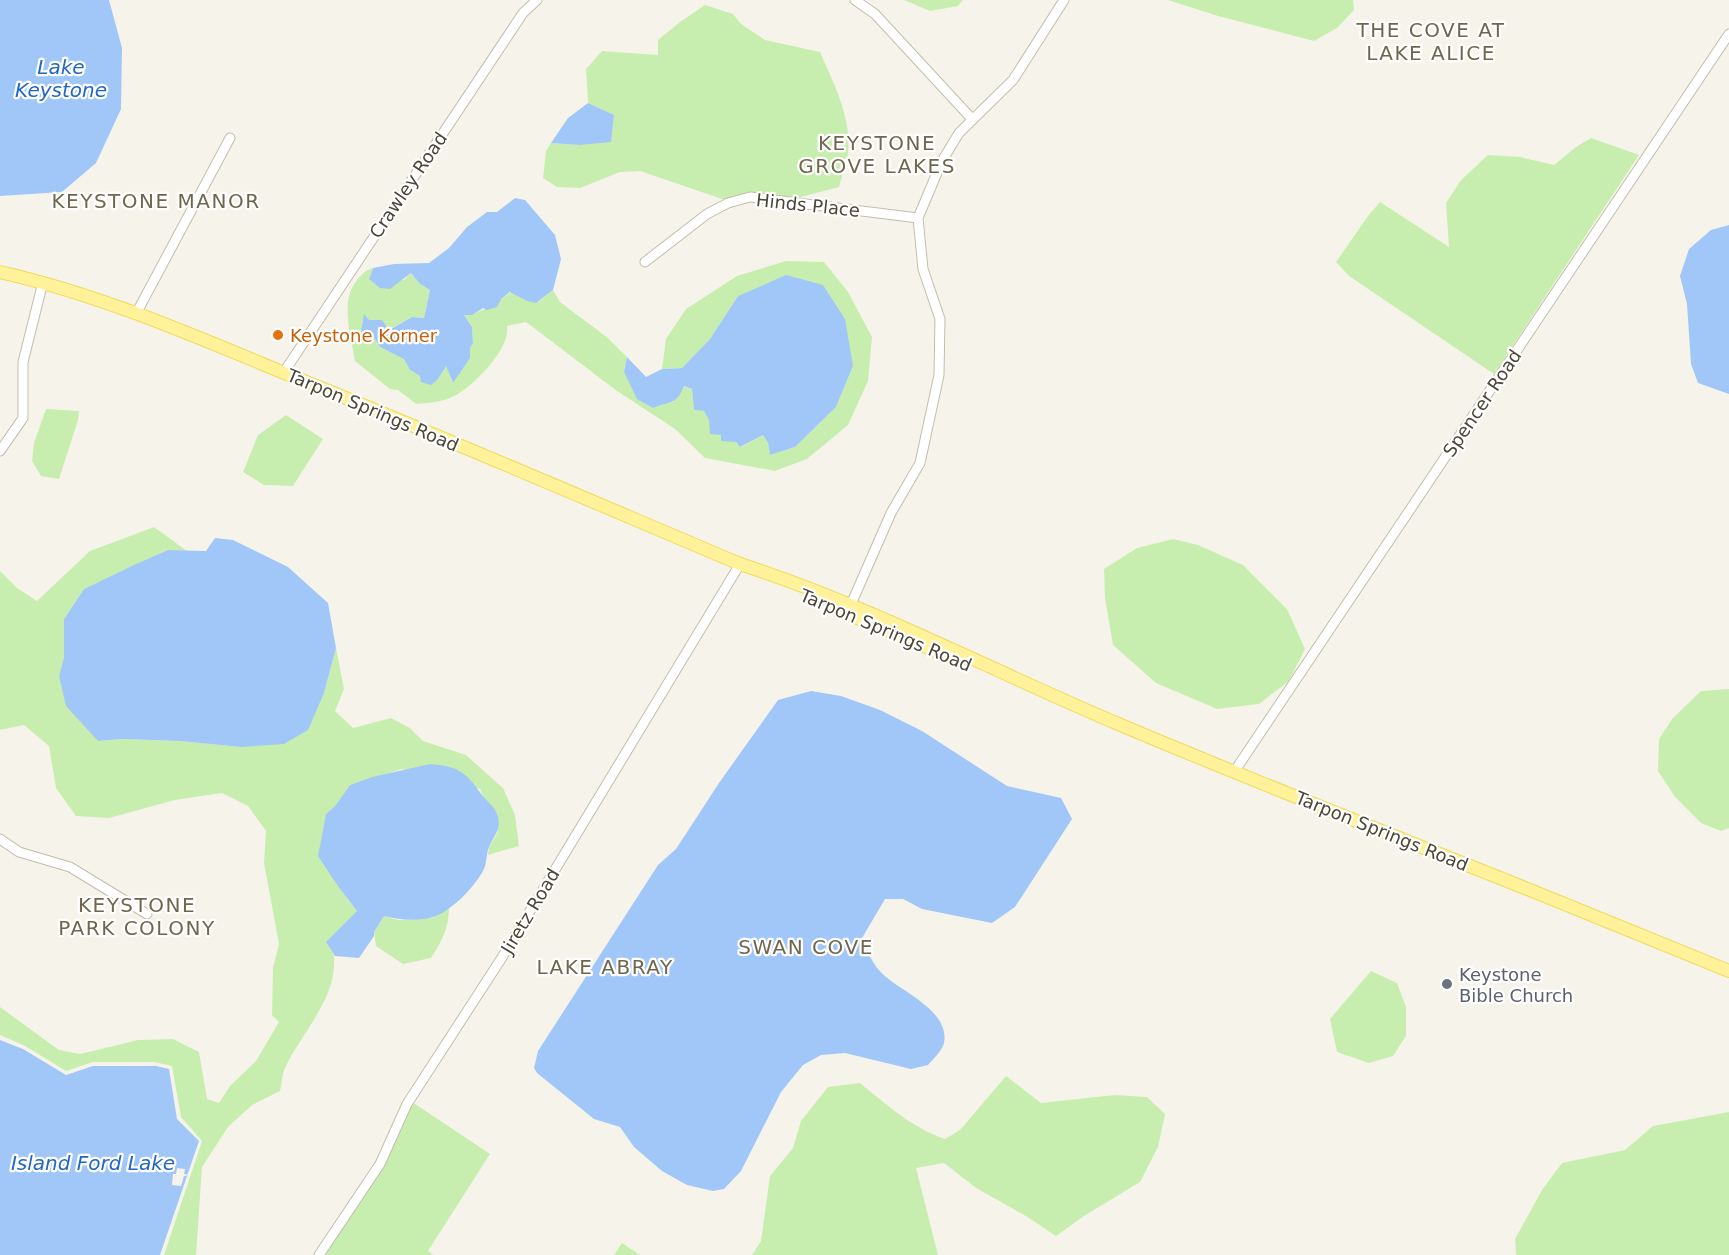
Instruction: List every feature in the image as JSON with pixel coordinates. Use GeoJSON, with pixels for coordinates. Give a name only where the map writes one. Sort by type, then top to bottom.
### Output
{"type":"FeatureCollection","features":[{"type":"Feature","properties":{"kind":"main road","name":"Tarpon Springs Road"},"geometry":{"type":"LineString","coordinates":[[0,272],[43,282],[137,312],[740,564],[773,575],[848,610],[990,665],[1035,689],[1234,772],[1728,967]]}},
{"type":"Feature","properties":{"kind":"street","name":"Crawley Road"},"geometry":{"type":"LineString","coordinates":[[284,372],[517,22],[537,0]]}},
{"type":"Feature","properties":{"kind":"street"},"geometry":{"type":"LineString","coordinates":[[855,0],[875,14],[972,119]]}},
{"type":"Feature","properties":{"kind":"street"},"geometry":{"type":"LineString","coordinates":[[848,610],[891,513],[920,463],[939,375],[940,319],[923,269],[918,218],[942,161],[959,133],[1013,80],[1064,0]]}},
{"type":"Feature","properties":{"kind":"street","name":"Spencer Road"},"geometry":{"type":"LineString","coordinates":[[1234,772],[1729,34]]}},
{"type":"Feature","properties":{"kind":"street"},"geometry":{"type":"LineString","coordinates":[[137,312],[230,138]]}},
{"type":"Feature","properties":{"kind":"street","name":"Hinds Place"},"geometry":{"type":"LineString","coordinates":[[645,262],[707,214],[728,203],[750,197],[918,218]]}},
{"type":"Feature","properties":{"kind":"street"},"geometry":{"type":"LineString","coordinates":[[0,451],[23,418],[23,362],[43,282]]}},
{"type":"Feature","properties":{"kind":"street","name":"Jiretz Road"},"geometry":{"type":"LineString","coordinates":[[319,1255],[380,1164],[407,1104],[501,959],[740,564]]}},
{"type":"Feature","properties":{"kind":"street"},"geometry":{"type":"LineString","coordinates":[[0,839],[20,852],[70,867],[147,914]]}},
{"type":"Feature","properties":{"kind":"green space"},"geometry":{"type":"Polygon","coordinates":[[[904,0],[963,0],[958,6],[930,11],[904,0]]]}},
{"type":"Feature","properties":{"kind":"green space"},"geometry":{"type":"Polygon","coordinates":[[[1168,0],[1353,0],[1354,10],[1337,28],[1314,41],[1218,16],[1168,0]]]}},
{"type":"Feature","properties":{"kind":"green space"},"geometry":{"type":"Polygon","coordinates":[[[705,5],[733,14],[741,24],[765,40],[820,52],[842,104],[848,132],[847,160],[839,187],[797,198],[751,193],[725,200],[640,171],[620,172],[580,188],[557,187],[543,178],[546,151],[551,143],[579,145],[613,115],[588,103],[586,69],[602,51],[658,55],[658,40],[705,5]]]}},
{"type":"Feature","properties":{"kind":"green space"},"geometry":{"type":"Polygon","coordinates":[[[1591,138],[1639,155],[1494,374],[1349,276],[1336,262],[1380,202],[1449,247],[1446,203],[1461,180],[1488,155],[1520,157],[1554,165],[1591,138]]]}},
{"type":"Feature","properties":{"kind":"green space"},"geometry":{"type":"Polygon","coordinates":[[[786,261],[824,262],[848,292],[872,337],[868,381],[848,425],[807,459],[775,471],[705,458],[675,429],[617,391],[526,322],[507,326],[507,335],[497,356],[470,385],[448,399],[416,404],[398,390],[390,389],[355,361],[349,329],[349,297],[358,279],[373,268],[369,279],[404,280],[411,273],[420,284],[430,290],[424,318],[412,317],[388,330],[361,332],[372,335],[380,347],[405,359],[410,370],[420,376],[438,379],[446,365],[452,382],[470,358],[470,348],[473,343],[472,327],[464,315],[482,310],[511,292],[538,302],[553,290],[560,302],[608,338],[627,357],[624,372],[653,408],[666,402],[673,402],[683,386],[692,389],[694,410],[704,411],[721,435],[741,447],[763,435],[768,443],[770,455],[795,447],[836,407],[853,366],[738,296],[710,339],[682,368],[662,369],[666,339],[686,309],[737,276],[786,261]]]}},
{"type":"Feature","properties":{"kind":"green space"},"geometry":{"type":"Polygon","coordinates":[[[46,409],[79,411],[59,479],[41,476],[32,461],[34,443],[46,409]]]}},
{"type":"Feature","properties":{"kind":"green space"},"geometry":{"type":"Polygon","coordinates":[[[286,415],[323,439],[293,486],[264,485],[243,472],[258,435],[286,415]]]}},
{"type":"Feature","properties":{"kind":"green space"},"geometry":{"type":"Polygon","coordinates":[[[154,527],[187,551],[168,550],[84,589],[64,619],[64,657],[59,676],[98,741],[122,739],[181,741],[241,747],[324,693],[336,648],[344,689],[335,711],[353,728],[391,718],[410,728],[423,741],[466,755],[503,788],[515,815],[519,846],[488,855],[489,847],[498,832],[480,789],[402,769],[350,785],[335,806],[326,814],[340,889],[357,911],[327,942],[334,958],[330,988],[317,1015],[285,1068],[280,1091],[252,1105],[228,1127],[202,1167],[196,1255],[164,1255],[202,1141],[181,1117],[172,1066],[154,1062],[93,1062],[66,1071],[25,1046],[0,1035],[0,1007],[59,1050],[80,1054],[138,1040],[173,1039],[199,1052],[207,1099],[219,1103],[230,1086],[256,1061],[279,1022],[272,1015],[273,968],[279,944],[264,863],[266,831],[248,806],[222,793],[175,800],[109,818],[76,816],[56,788],[49,746],[24,725],[0,730],[0,571],[17,588],[37,601],[90,551],[154,527]]]}},
{"type":"Feature","properties":{"kind":"green space"},"geometry":{"type":"Polygon","coordinates":[[[1173,539],[1198,545],[1243,565],[1287,609],[1305,649],[1289,681],[1259,704],[1217,709],[1156,683],[1113,645],[1105,598],[1104,569],[1137,548],[1173,539]]]}},
{"type":"Feature","properties":{"kind":"green space"},"geometry":{"type":"Polygon","coordinates":[[[1729,689],[1729,828],[1721,831],[1701,823],[1675,797],[1658,771],[1659,739],[1672,719],[1701,691],[1729,689]]]}},
{"type":"Feature","properties":{"kind":"green space"},"geometry":{"type":"Polygon","coordinates":[[[449,907],[444,934],[431,958],[403,964],[376,946],[374,932],[384,916],[399,920],[432,918],[449,907]]]}},
{"type":"Feature","properties":{"kind":"green space"},"geometry":{"type":"Polygon","coordinates":[[[1371,971],[1397,983],[1406,1007],[1406,1036],[1393,1056],[1369,1063],[1337,1052],[1330,1019],[1371,971]]]}},
{"type":"Feature","properties":{"kind":"green space"},"geometry":{"type":"Polygon","coordinates":[[[1006,1076],[1041,1103],[1115,1095],[1147,1097],[1165,1114],[1158,1147],[1140,1182],[1056,1236],[976,1188],[944,1163],[916,1168],[938,1255],[752,1255],[761,1241],[770,1176],[793,1148],[801,1121],[828,1087],[860,1083],[910,1122],[945,1139],[960,1130],[1006,1076]]]}},
{"type":"Feature","properties":{"kind":"green space"},"geometry":{"type":"Polygon","coordinates":[[[412,1102],[490,1154],[428,1251],[433,1255],[324,1255],[383,1166],[412,1102]]]}},
{"type":"Feature","properties":{"kind":"green space"},"geometry":{"type":"Polygon","coordinates":[[[1729,1112],[1729,1255],[1516,1255],[1515,1239],[1542,1190],[1562,1163],[1625,1150],[1653,1126],[1729,1112]]]}},
{"type":"Feature","properties":{"kind":"green space"},"geometry":{"type":"Polygon","coordinates":[[[622,1243],[640,1255],[614,1255],[622,1243]]]}},
{"type":"Feature","properties":{"kind":"water","name":"Lake Keystone"},"geometry":{"type":"Polygon","coordinates":[[[0,0],[109,0],[122,48],[121,109],[96,163],[62,192],[0,196],[0,0]]]}},
{"type":"Feature","properties":{"kind":"water"},"geometry":{"type":"Polygon","coordinates":[[[588,103],[614,115],[611,142],[579,145],[551,143],[568,118],[588,103]]]}},
{"type":"Feature","properties":{"kind":"water"},"geometry":{"type":"Polygon","coordinates":[[[515,198],[525,200],[555,235],[561,259],[553,290],[536,303],[510,292],[501,299],[497,307],[487,310],[483,308],[472,315],[464,315],[472,327],[473,343],[470,348],[470,358],[453,383],[446,366],[431,385],[421,382],[420,376],[410,370],[404,359],[380,347],[372,335],[361,332],[364,314],[369,320],[382,320],[389,330],[412,317],[424,318],[430,290],[420,284],[411,273],[390,289],[380,288],[369,279],[373,268],[394,264],[429,263],[449,248],[467,227],[487,212],[497,212],[515,198]]]}},
{"type":"Feature","properties":{"kind":"water"},"geometry":{"type":"Polygon","coordinates":[[[1729,225],[1729,394],[1698,383],[1691,364],[1687,304],[1680,276],[1689,249],[1711,230],[1729,225]]]}},
{"type":"Feature","properties":{"kind":"water"},"geometry":{"type":"Polygon","coordinates":[[[786,275],[823,285],[845,319],[853,366],[836,407],[795,447],[770,455],[768,443],[763,435],[740,447],[736,442],[721,441],[721,435],[710,434],[709,420],[704,411],[694,410],[692,389],[684,386],[675,400],[653,408],[637,399],[624,372],[627,357],[646,377],[662,369],[682,368],[710,339],[738,296],[786,275]]]}},
{"type":"Feature","properties":{"kind":"water"},"geometry":{"type":"Polygon","coordinates":[[[215,538],[233,540],[288,567],[328,603],[336,648],[324,693],[308,730],[284,744],[241,747],[180,741],[122,739],[98,741],[66,706],[59,676],[64,657],[64,619],[84,589],[168,550],[206,551],[215,538]]]}},
{"type":"Feature","properties":{"kind":"water"},"geometry":{"type":"Polygon","coordinates":[[[811,691],[841,696],[880,710],[922,731],[1007,786],[1061,798],[1072,819],[1015,907],[992,923],[922,909],[903,899],[885,899],[862,938],[871,959],[881,973],[924,1004],[940,1022],[944,1032],[944,1043],[941,1049],[928,1065],[911,1069],[845,1053],[821,1055],[803,1065],[781,1092],[741,1171],[724,1189],[713,1191],[687,1185],[662,1171],[634,1147],[620,1127],[594,1119],[537,1073],[534,1068],[538,1051],[658,865],[676,849],[778,700],[811,691]]]}},
{"type":"Feature","properties":{"kind":"water"},"geometry":{"type":"Polygon","coordinates":[[[430,764],[448,766],[461,772],[497,813],[498,829],[488,850],[484,869],[468,891],[446,911],[419,920],[384,916],[359,958],[335,956],[326,942],[357,911],[318,856],[326,814],[335,806],[350,785],[372,777],[430,764]]]}},
{"type":"Feature","properties":{"kind":"water","name":"Island Ford Lake"},"geometry":{"type":"Polygon","coordinates":[[[0,1040],[23,1049],[66,1075],[93,1066],[156,1066],[169,1069],[177,1119],[199,1141],[160,1255],[0,1255],[0,1040]]]}},
{"type":"Feature","properties":{"kind":"pier"},"geometry":{"type":"Polygon","coordinates":[[[177,1168],[185,1169],[184,1174],[190,1175],[184,1176],[181,1186],[172,1185],[173,1174],[176,1174],[177,1168]]]}},
{"type":"Feature","properties":{"kind":"place","name":"Keystone Korner"},"geometry":{"type":"Point","coordinates":[278,335]}},
{"type":"Feature","properties":{"kind":"place","name":"Keystone Bible Church"},"geometry":{"type":"Point","coordinates":[1447,984]}},
{"type":"Feature","properties":{"kind":"district","name":"THE COVE AT LAKE ALICE"},"geometry":{"type":"Point","coordinates":[1431,42]}},
{"type":"Feature","properties":{"kind":"district","name":"KEYSTONE GROVE LAKES"},"geometry":{"type":"Point","coordinates":[877,154]}},
{"type":"Feature","properties":{"kind":"district","name":"KEYSTONE MANOR"},"geometry":{"type":"Point","coordinates":[156,201]}},
{"type":"Feature","properties":{"kind":"district","name":"KEYSTONE PARK COLONY"},"geometry":{"type":"Point","coordinates":[137,916]}},
{"type":"Feature","properties":{"kind":"district","name":"SWAN COVE"},"geometry":{"type":"Point","coordinates":[806,947]}},
{"type":"Feature","properties":{"kind":"district","name":"LAKE ABRAY"},"geometry":{"type":"Point","coordinates":[605,967]}}]}
